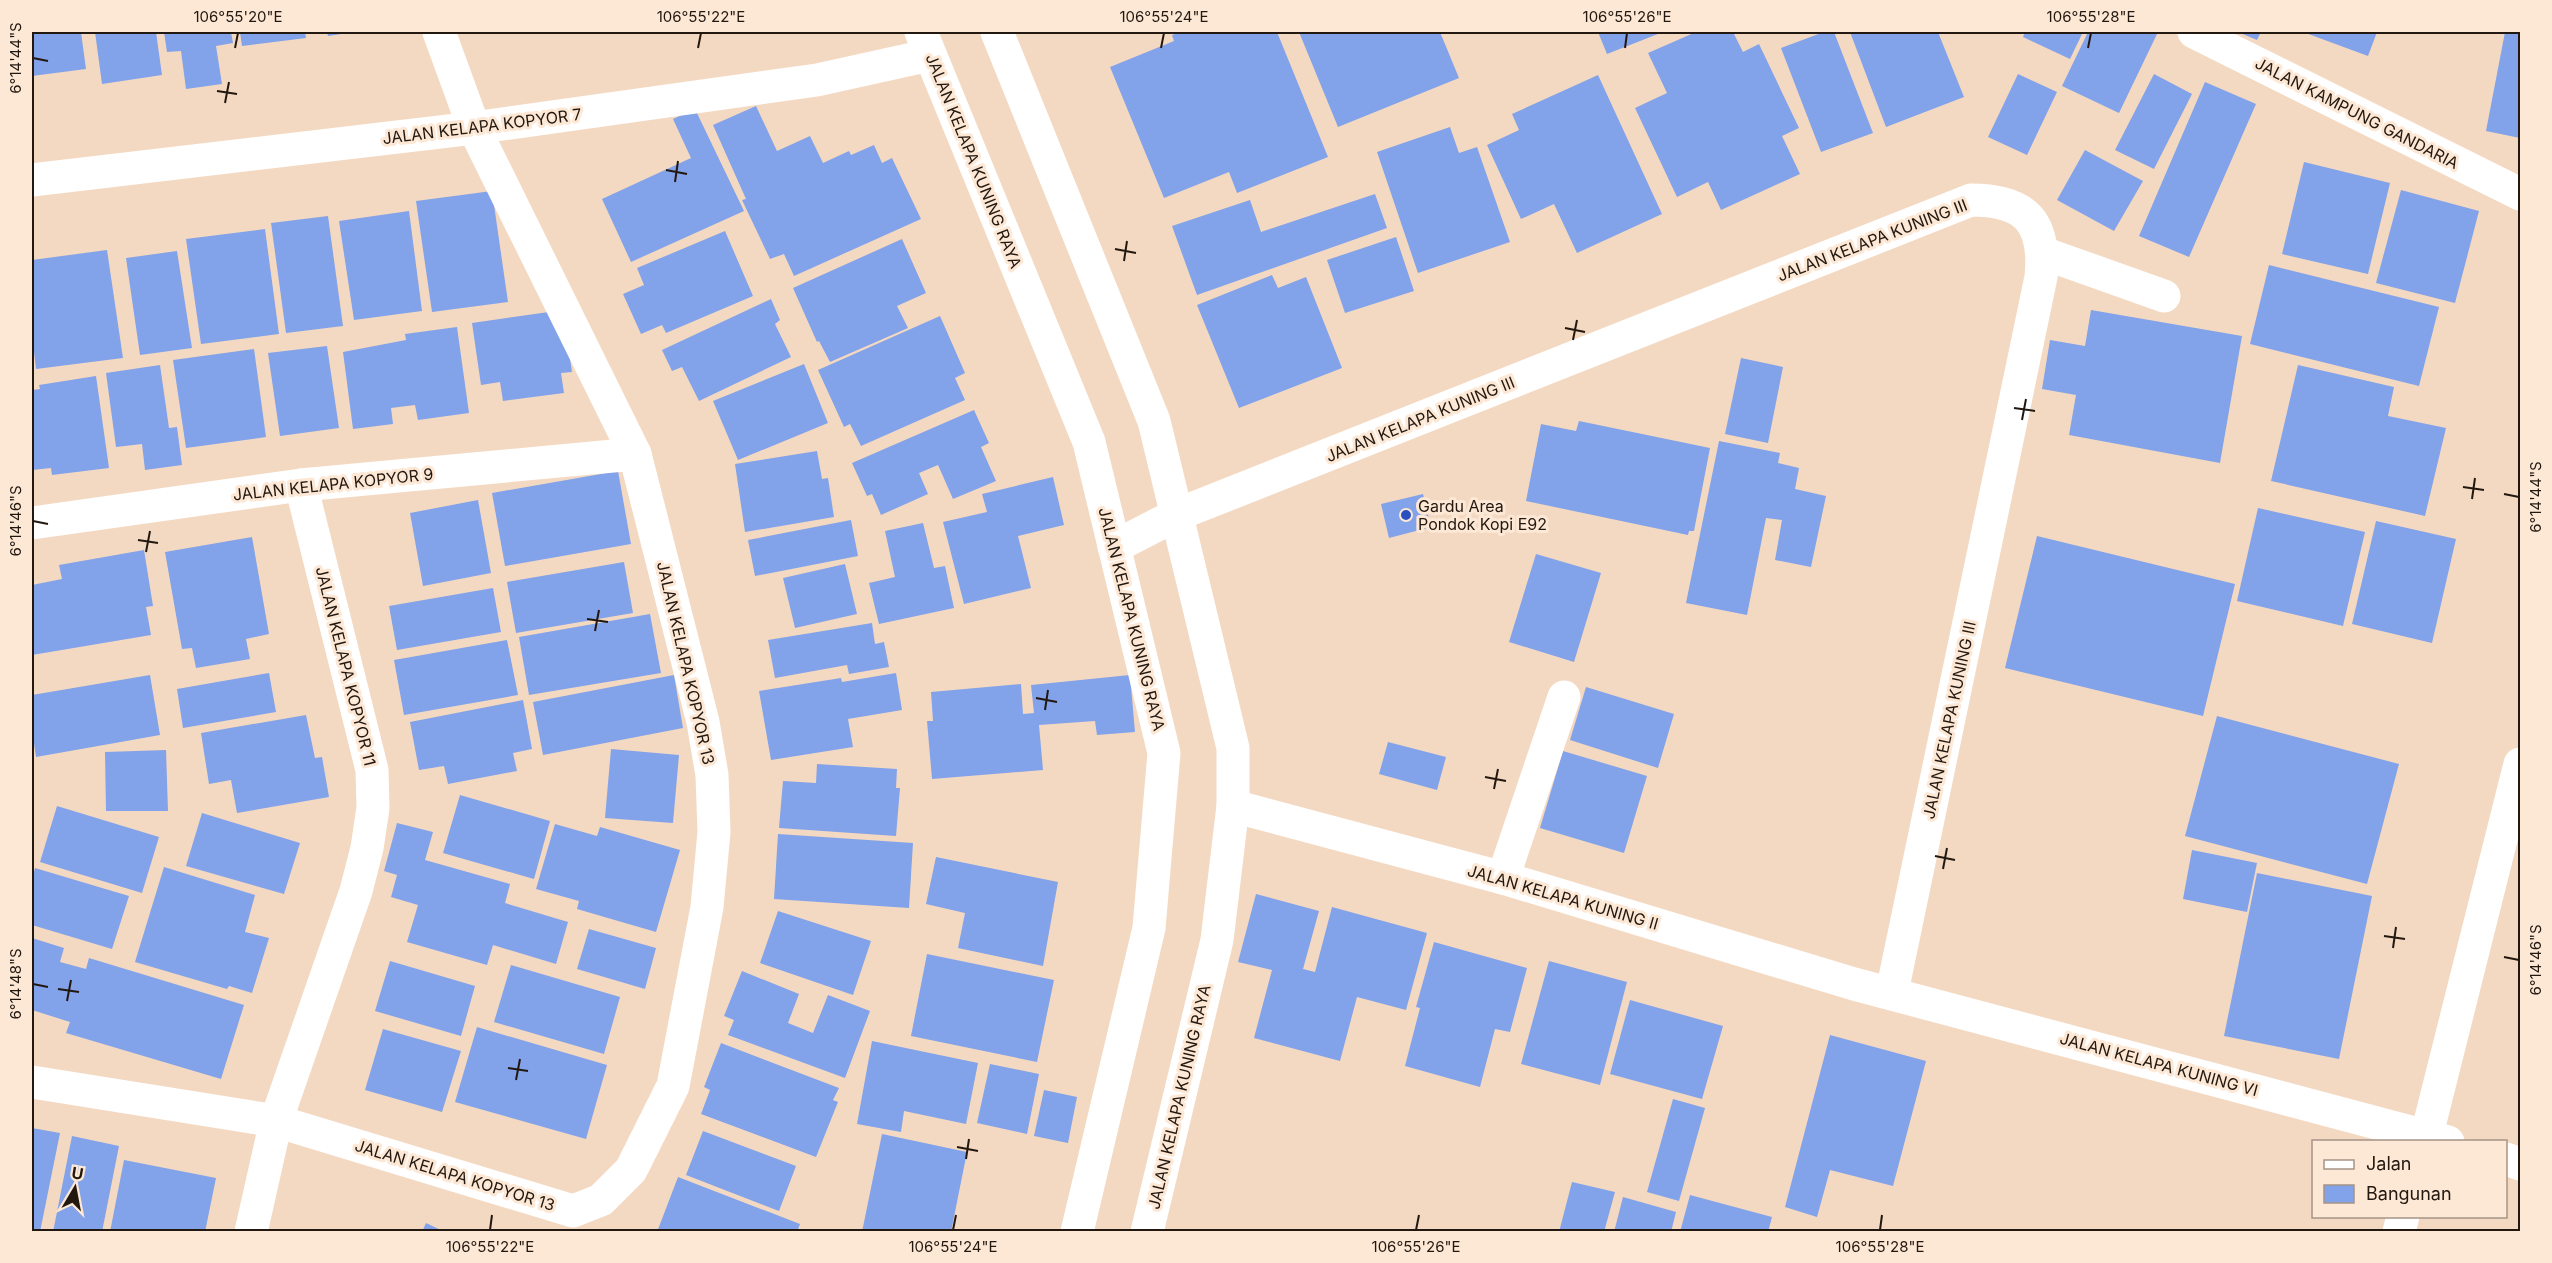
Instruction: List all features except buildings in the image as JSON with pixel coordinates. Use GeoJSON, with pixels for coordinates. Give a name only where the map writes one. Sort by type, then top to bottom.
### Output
{"type":"FeatureCollection","features":[{"type":"Feature","properties":{"kind":"street","name":"JALAN KELAPA KOPYOR 13"},"geometry":{"type":"LineString","coordinates":[[32,1082],[276,1121],[573,1211],[601,1200],[631,1170],[673,1086],[698,963],[707,907],[714,832],[712,775],[703,722],[635,454],[474,128],[439,32]]}},
{"type":"Feature","properties":{"kind":"street","name":"JALAN KELAPA KUNING RAYA"},"geometry":{"type":"LineString","coordinates":[[997,32],[1154,421],[1233,748],[1233,806],[1216,940],[1147,1232]]}},
{"type":"Feature","properties":{"kind":"street","name":"JALAN KAMPUNG GANDARIA"},"geometry":{"type":"LineString","coordinates":[[2194,32],[2520,194]]}},
{"type":"Feature","properties":{"kind":"street","name":"JALAN KELAPA KOPYOR 7"},"geometry":{"type":"LineString","coordinates":[[32,180],[474,128],[817,80],[925,43]]}},
{"type":"Feature","properties":{"kind":"street","name":"JALAN KELAPA KUNING RAYA"},"geometry":{"type":"LineString","coordinates":[[925,43],[1089,441],[1164,753],[1149,928],[1077,1232]]}},
{"type":"Feature","properties":{"kind":"street","name":"JALAN KELAPA KUNING III"},"geometry":{"type":"LineString","coordinates":[[1114,547],[1176,515],[1971,200],[1993,200],[2014,207],[2031,220],[2040,235],[2043,253],[2041,277],[1892,992]]}},
{"type":"Feature","properties":{"kind":"street"},"geometry":{"type":"LineString","coordinates":[[2043,253],[2164,296]]}},
{"type":"Feature","properties":{"kind":"street","name":"JALAN KELAPA KOPYOR 9"},"geometry":{"type":"LineString","coordinates":[[32,523],[301,485],[635,454]]}},
{"type":"Feature","properties":{"kind":"street","name":"JALAN KELAPA KOPYOR 11"},"geometry":{"type":"LineString","coordinates":[[252,1232],[276,1121],[356,891],[367,848],[372,808],[372,770],[301,485]]}},
{"type":"Feature","properties":{"kind":"street"},"geometry":{"type":"LineString","coordinates":[[1503,878],[1564,697]]}},
{"type":"Feature","properties":{"kind":"street"},"geometry":{"type":"LineString","coordinates":[[2434,1139],[2520,764]]}},
{"type":"Feature","properties":{"kind":"street","name":"JALAN KELAPA KUNING II"},"geometry":{"type":"LineString","coordinates":[[1233,806],[1503,878],[1854,984],[1892,992]]}},
{"type":"Feature","properties":{"kind":"street","name":"JALAN KELAPA KUNING VI"},"geometry":{"type":"LineString","coordinates":[[1892,992],[2434,1139]]}},
{"type":"Feature","properties":{"kind":"place","name":"Gardu Area Pondok Kopi E92"},"geometry":{"type":"Point","coordinates":[1406,515]}}]}
